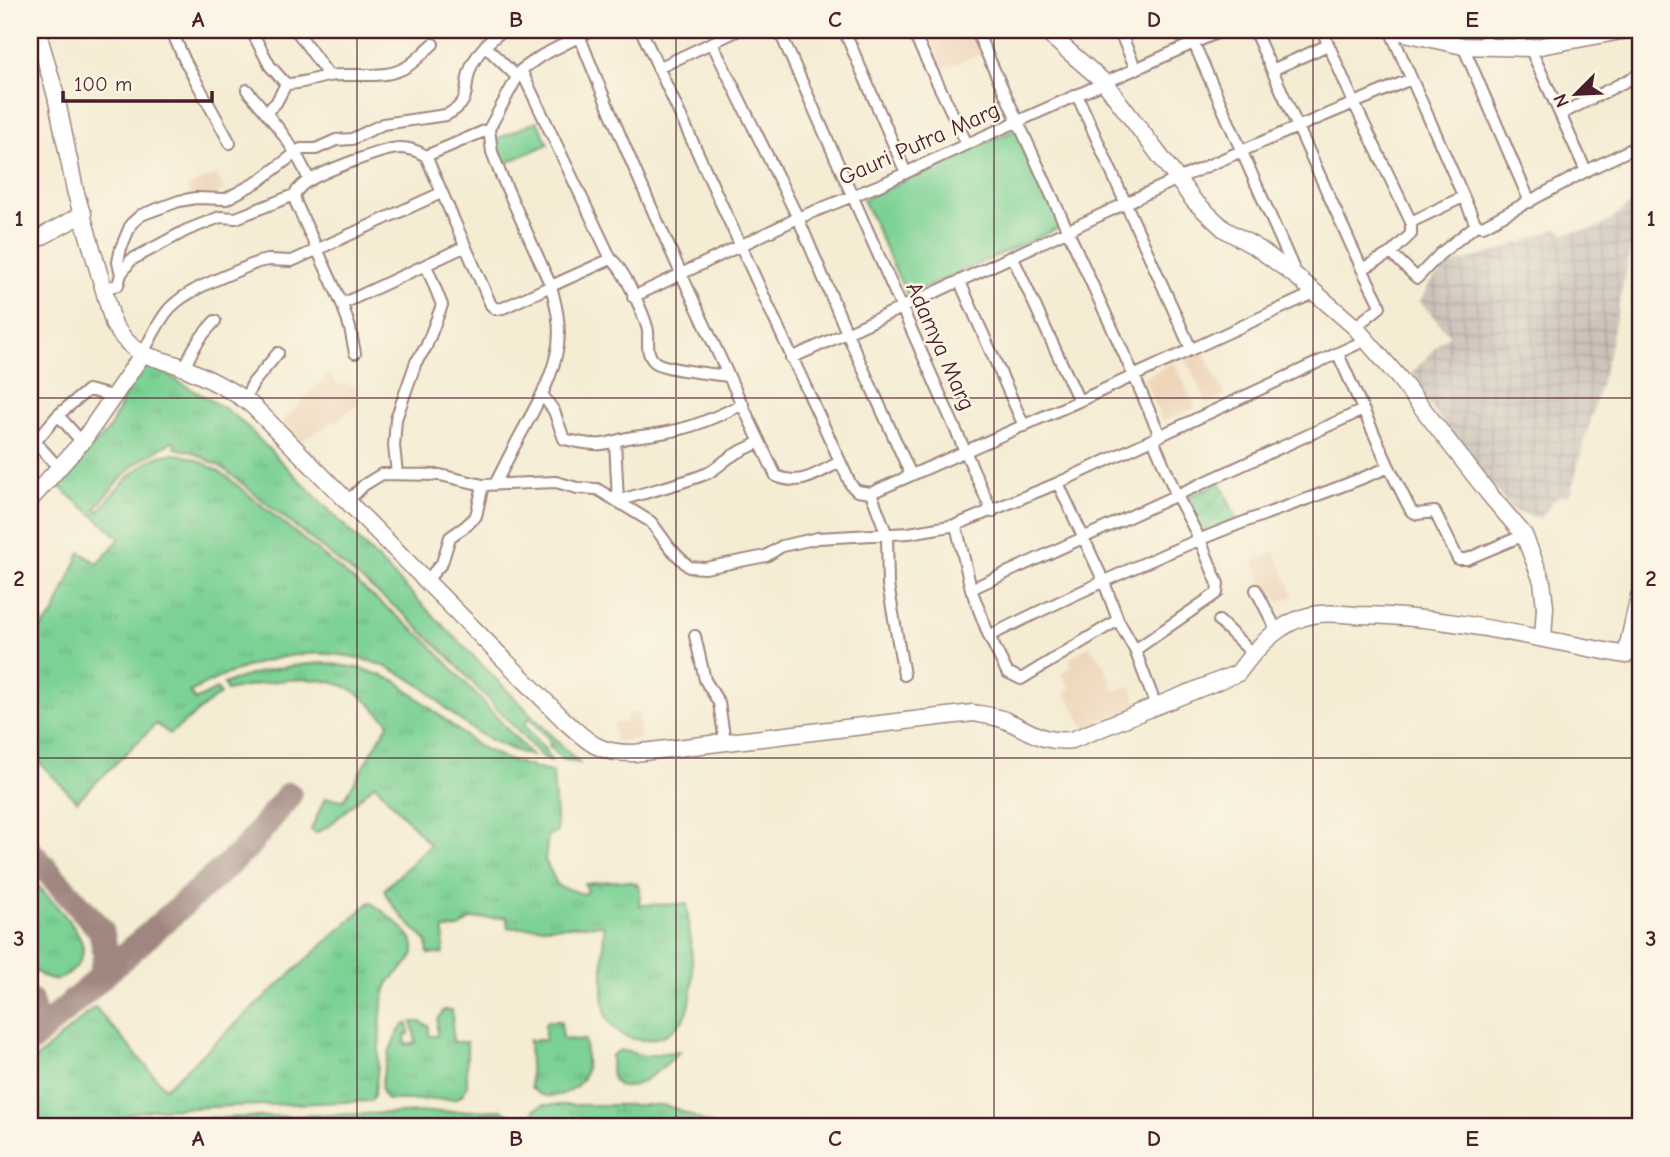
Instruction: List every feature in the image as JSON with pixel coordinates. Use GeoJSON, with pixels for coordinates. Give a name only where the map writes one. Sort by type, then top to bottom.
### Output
{"type":"FeatureCollection","features":[{"type":"Feature","properties":{"kind":"main road"},"geometry":{"type":"LineString","coordinates":[[37,30],[56,96],[75,190],[114,325],[121,335],[142,355],[185,368],[245,399],[555,711],[593,745],[606,752],[618,754],[973,713],[1005,720],[1055,742],[1072,740],[1238,673],[1252,653],[1277,631],[1313,615],[1381,615],[1543,639],[1626,655],[1635,646],[1640,596]]}},
{"type":"Feature","properties":{"kind":"main road"},"geometry":{"type":"LineString","coordinates":[[1044,30],[1104,82],[1148,138],[1177,181],[1224,229],[1259,249],[1297,277],[1355,327],[1399,378],[1524,535],[1537,563],[1544,593],[1543,639]]}},
{"type":"Feature","properties":{"kind":"main road"},"geometry":{"type":"LineString","coordinates":[[1391,30],[1418,33],[1463,46],[1530,48],[1615,31]]}},
{"type":"Feature","properties":{"kind":"main road"},"geometry":{"type":"LineString","coordinates":[[30,243],[83,214]]}},
{"type":"Feature","properties":{"kind":"main road"},"geometry":{"type":"LineString","coordinates":[[30,499],[82,442],[142,355]]}},
{"type":"Feature","properties":{"kind":"street"},"geometry":{"type":"LineString","coordinates":[[171,30],[230,143]]}},
{"type":"Feature","properties":{"kind":"street"},"geometry":{"type":"LineString","coordinates":[[251,30],[270,65],[286,84],[304,84],[328,76],[384,75],[396,72],[433,44]]}},
{"type":"Feature","properties":{"kind":"street"},"geometry":{"type":"LineString","coordinates":[[296,30],[328,76]]}},
{"type":"Feature","properties":{"kind":"street"},"geometry":{"type":"LineString","coordinates":[[121,274],[118,262],[121,248],[131,224],[141,215],[187,200],[226,199],[259,181],[296,152],[316,149],[336,140],[352,139],[383,124],[446,115],[455,110],[463,104],[472,63],[485,46],[504,30]]}},
{"type":"Feature","properties":{"kind":"street"},"geometry":{"type":"LineString","coordinates":[[427,580],[442,563],[450,537],[476,516],[489,484],[542,394],[558,345],[557,308],[551,286],[500,173],[492,152],[489,129],[518,73],[541,56],[592,30]]}},
{"type":"Feature","properties":{"kind":"street"},"geometry":{"type":"LineString","coordinates":[[641,30],[840,462],[856,491],[871,493],[1314,293]]}},
{"type":"Feature","properties":{"kind":"street"},"geometry":{"type":"LineString","coordinates":[[658,68],[739,30]]}},
{"type":"Feature","properties":{"kind":"street","name":"Adamya Marg"},"geometry":{"type":"LineString","coordinates":[[779,30],[992,512]]}},
{"type":"Feature","properties":{"kind":"street"},"geometry":{"type":"LineString","coordinates":[[844,30],[906,173]]}},
{"type":"Feature","properties":{"kind":"street"},"geometry":{"type":"LineString","coordinates":[[912,30],[967,144]]}},
{"type":"Feature","properties":{"kind":"street"},"geometry":{"type":"LineString","coordinates":[[976,30],[1134,376],[1158,431],[1155,444],[1218,584],[1217,593],[1135,650]]}},
{"type":"Feature","properties":{"kind":"street"},"geometry":{"type":"LineString","coordinates":[[1119,30],[1136,69]]}},
{"type":"Feature","properties":{"kind":"street"},"geometry":{"type":"LineString","coordinates":[[1188,30],[1297,277]]}},
{"type":"Feature","properties":{"kind":"street","name":"Gauri Putra Marg"},"geometry":{"type":"LineString","coordinates":[[633,296],[798,218],[852,197],[1223,30]]}},
{"type":"Feature","properties":{"kind":"street"},"geometry":{"type":"LineString","coordinates":[[1254,30],[1380,307],[1355,327]]}},
{"type":"Feature","properties":{"kind":"street"},"geometry":{"type":"LineString","coordinates":[[1322,30],[1411,222],[1411,234],[1391,253],[1362,269]]}},
{"type":"Feature","properties":{"kind":"street"},"geometry":{"type":"LineString","coordinates":[[1391,30],[1476,225]]}},
{"type":"Feature","properties":{"kind":"street"},"geometry":{"type":"LineString","coordinates":[[1481,47],[1490,30]]}},
{"type":"Feature","properties":{"kind":"street"},"geometry":{"type":"LineString","coordinates":[[579,35],[604,100],[776,476],[789,482],[798,481],[840,462]]}},
{"type":"Feature","properties":{"kind":"street"},"geometry":{"type":"LineString","coordinates":[[712,43],[798,218],[911,475]]}},
{"type":"Feature","properties":{"kind":"street"},"geometry":{"type":"LineString","coordinates":[[1272,71],[1328,45]]}},
{"type":"Feature","properties":{"kind":"street"},"geometry":{"type":"LineString","coordinates":[[485,46],[518,73],[611,259],[622,270],[646,323],[648,351],[653,361],[664,366],[729,376]]}},
{"type":"Feature","properties":{"kind":"street"},"geometry":{"type":"LineString","coordinates":[[1463,46],[1530,202]]}},
{"type":"Feature","properties":{"kind":"street"},"geometry":{"type":"LineString","coordinates":[[1530,48],[1586,171]]}},
{"type":"Feature","properties":{"kind":"street"},"geometry":{"type":"LineString","coordinates":[[1561,114],[1640,74]]}},
{"type":"Feature","properties":{"kind":"street"},"geometry":{"type":"LineString","coordinates":[[792,358],[1013,258],[1125,203],[1297,126],[1411,79]]}},
{"type":"Feature","properties":{"kind":"street"},"geometry":{"type":"LineString","coordinates":[[266,112],[276,103],[286,84]]}},
{"type":"Feature","properties":{"kind":"street"},"geometry":{"type":"LineString","coordinates":[[247,90],[296,152],[309,180]]}},
{"type":"Feature","properties":{"kind":"street"},"geometry":{"type":"LineString","coordinates":[[1077,95],[1191,349]]}},
{"type":"Feature","properties":{"kind":"street"},"geometry":{"type":"LineString","coordinates":[[104,288],[118,285],[121,274],[131,260],[187,230],[220,217],[236,218],[294,195],[309,180],[384,150],[408,149],[426,156],[489,129]]}},
{"type":"Feature","properties":{"kind":"street"},"geometry":{"type":"LineString","coordinates":[[1391,253],[1418,278],[1440,254],[1476,225],[1483,226],[1640,145]]}},
{"type":"Feature","properties":{"kind":"street"},"geometry":{"type":"LineString","coordinates":[[426,156],[464,247],[491,305],[496,309],[611,259]]}},
{"type":"Feature","properties":{"kind":"street"},"geometry":{"type":"LineString","coordinates":[[142,355],[168,310],[178,300],[258,262],[292,261],[441,193]]}},
{"type":"Feature","properties":{"kind":"street"},"geometry":{"type":"LineString","coordinates":[[294,195],[342,304],[355,354]]}},
{"type":"Feature","properties":{"kind":"street"},"geometry":{"type":"LineString","coordinates":[[1411,222],[1463,197]]}},
{"type":"Feature","properties":{"kind":"street"},"geometry":{"type":"LineString","coordinates":[[342,304],[464,247]]}},
{"type":"Feature","properties":{"kind":"street"},"geometry":{"type":"LineString","coordinates":[[1013,258],[1079,401]]}},
{"type":"Feature","properties":{"kind":"street"},"geometry":{"type":"LineString","coordinates":[[397,474],[394,446],[396,418],[416,362],[426,347],[442,305],[426,265]]}},
{"type":"Feature","properties":{"kind":"street"},"geometry":{"type":"LineString","coordinates":[[960,282],[1024,426]]}},
{"type":"Feature","properties":{"kind":"street"},"geometry":{"type":"LineString","coordinates":[[185,368],[191,351],[215,321]]}},
{"type":"Feature","properties":{"kind":"street"},"geometry":{"type":"LineString","coordinates":[[348,501],[364,485],[382,474],[440,475],[489,484],[556,482],[577,488],[597,489],[637,516],[651,522],[689,567],[705,568],[766,556],[782,546],[818,538],[887,535],[956,525],[992,512],[1158,438],[1366,340]]}},
{"type":"Feature","properties":{"kind":"street"},"geometry":{"type":"LineString","coordinates":[[245,399],[253,383],[278,353]]}},
{"type":"Feature","properties":{"kind":"street"},"geometry":{"type":"LineString","coordinates":[[1338,354],[1411,511],[1417,514],[1434,512],[1458,559],[1467,559],[1524,535]]}},
{"type":"Feature","properties":{"kind":"street"},"geometry":{"type":"LineString","coordinates":[[58,467],[32,439],[88,390],[112,396]]}},
{"type":"Feature","properties":{"kind":"street"},"geometry":{"type":"LineString","coordinates":[[542,394],[554,411],[564,439],[604,444],[685,430],[743,404]]}},
{"type":"Feature","properties":{"kind":"street"},"geometry":{"type":"LineString","coordinates":[[971,589],[1363,410]]}},
{"type":"Feature","properties":{"kind":"street"},"geometry":{"type":"LineString","coordinates":[[58,415],[82,442]]}},
{"type":"Feature","properties":{"kind":"street"},"geometry":{"type":"LineString","coordinates":[[615,441],[618,501]]}},
{"type":"Feature","properties":{"kind":"street"},"geometry":{"type":"LineString","coordinates":[[618,501],[650,490],[678,485],[709,472],[732,456],[760,442]]}},
{"type":"Feature","properties":{"kind":"street"},"geometry":{"type":"LineString","coordinates":[[989,636],[1200,540],[1332,492],[1389,467]]}},
{"type":"Feature","properties":{"kind":"street"},"geometry":{"type":"LineString","coordinates":[[1058,483],[1104,582],[1118,620],[1135,650],[1156,706]]}},
{"type":"Feature","properties":{"kind":"street"},"geometry":{"type":"LineString","coordinates":[[871,493],[887,535],[888,584],[904,675]]}},
{"type":"Feature","properties":{"kind":"street"},"geometry":{"type":"LineString","coordinates":[[956,525],[971,589],[989,636],[1007,672],[1013,677],[1021,679],[1118,620]]}},
{"type":"Feature","properties":{"kind":"street"},"geometry":{"type":"LineString","coordinates":[[1256,590],[1277,631]]}},
{"type":"Feature","properties":{"kind":"street"},"geometry":{"type":"LineString","coordinates":[[1219,621],[1252,653]]}},
{"type":"Feature","properties":{"kind":"street"},"geometry":{"type":"LineString","coordinates":[[695,636],[705,680],[719,702],[725,742]]}},
{"type":"Feature","properties":{"kind":"shaded area"},"geometry":{"type":"Polygon","coordinates":[[[949,30],[971,30],[981,54],[943,69],[931,38],[949,30]]]}},
{"type":"Feature","properties":{"kind":"shaded area"},"geometry":{"type":"Polygon","coordinates":[[[217,174],[224,190],[194,203],[187,187],[217,174]]]}},
{"type":"Feature","properties":{"kind":"shaded area"},"geometry":{"type":"Polygon","coordinates":[[[1640,203],[1608,357],[1570,495],[1558,496],[1540,518],[1512,511],[1408,378],[1439,343],[1450,335],[1420,302],[1430,282],[1450,265],[1504,249],[1558,228],[1563,233],[1590,230],[1610,221],[1629,205],[1640,203]]]}},
{"type":"Feature","properties":{"kind":"shaded area"},"geometry":{"type":"Polygon","coordinates":[[[1202,349],[1225,395],[1207,403],[1185,357],[1202,349]]]}},
{"type":"Feature","properties":{"kind":"shaded area"},"geometry":{"type":"Polygon","coordinates":[[[1174,362],[1196,408],[1162,421],[1144,378],[1174,362]]]}},
{"type":"Feature","properties":{"kind":"shaded area"},"geometry":{"type":"Polygon","coordinates":[[[329,373],[339,386],[344,383],[355,387],[358,403],[339,419],[299,442],[281,423],[329,373]]]}},
{"type":"Feature","properties":{"kind":"shaded area"},"geometry":{"type":"Polygon","coordinates":[[[1275,552],[1294,596],[1278,602],[1273,589],[1266,592],[1253,561],[1275,552]]]}},
{"type":"Feature","properties":{"kind":"shaded area"},"geometry":{"type":"Polygon","coordinates":[[[1089,646],[1104,664],[1114,691],[1131,686],[1140,708],[1086,730],[1065,692],[1071,688],[1061,674],[1072,666],[1069,659],[1089,646]]]}},
{"type":"Feature","properties":{"kind":"shaded area"},"geometry":{"type":"Polygon","coordinates":[[[638,712],[641,739],[615,742],[613,723],[628,722],[627,713],[638,712]]]}},
{"type":"Feature","properties":{"kind":"green space"},"geometry":{"type":"Polygon","coordinates":[[[537,121],[548,144],[504,164],[493,141],[537,121]]]}},
{"type":"Feature","properties":{"kind":"green space"},"geometry":{"type":"Polygon","coordinates":[[[1019,128],[1063,226],[907,296],[863,199],[1019,128]]]}},
{"type":"Feature","properties":{"kind":"green space"},"geometry":{"type":"Polygon","coordinates":[[[145,362],[240,420],[579,763],[562,759],[549,745],[550,740],[529,718],[524,725],[551,761],[542,757],[447,655],[406,616],[223,468],[193,452],[175,448],[173,441],[137,463],[95,509],[99,511],[133,474],[154,458],[176,454],[208,465],[226,476],[426,640],[532,756],[483,736],[456,717],[424,688],[395,671],[366,660],[336,654],[307,654],[248,666],[190,692],[195,700],[217,689],[220,694],[170,734],[156,724],[77,801],[37,760],[30,768],[30,640],[54,614],[80,552],[98,564],[120,538],[55,483],[109,430],[131,382],[145,362]]]}},
{"type":"Feature","properties":{"kind":"green space"},"geometry":{"type":"Polygon","coordinates":[[[1220,482],[1238,522],[1202,533],[1186,503],[1190,496],[1220,482]]]}},
{"type":"Feature","properties":{"kind":"green space"},"geometry":{"type":"Polygon","coordinates":[[[325,663],[363,669],[396,681],[478,746],[505,759],[553,773],[557,832],[548,835],[545,860],[558,886],[583,894],[588,891],[585,884],[631,882],[640,888],[639,905],[687,904],[692,969],[691,995],[684,1019],[675,1028],[664,1035],[640,1040],[617,1031],[608,1020],[603,990],[603,925],[508,928],[507,917],[471,919],[459,928],[444,929],[443,954],[428,954],[427,942],[398,911],[384,890],[430,845],[375,784],[330,825],[316,833],[311,830],[325,798],[344,800],[389,723],[386,719],[357,693],[327,681],[276,681],[227,691],[224,684],[273,669],[325,663]]]}},
{"type":"Feature","properties":{"kind":"green space"},"geometry":{"type":"Polygon","coordinates":[[[38,886],[69,921],[82,944],[79,964],[62,978],[46,978],[30,967],[30,894],[38,886]]]}},
{"type":"Feature","properties":{"kind":"green space"},"geometry":{"type":"Polygon","coordinates":[[[370,902],[403,929],[414,947],[412,957],[390,981],[385,993],[376,1085],[371,1101],[156,1109],[132,1113],[100,1127],[30,1127],[30,1064],[95,1007],[165,1088],[370,902]]]}},
{"type":"Feature","properties":{"kind":"green space"},"geometry":{"type":"Polygon","coordinates":[[[444,1010],[452,1010],[453,1042],[467,1042],[467,1087],[456,1099],[388,1100],[382,1091],[383,1075],[398,1034],[408,1023],[406,1045],[416,1043],[412,1022],[420,1022],[429,1026],[429,1036],[437,1036],[437,1020],[444,1010]]]}},
{"type":"Feature","properties":{"kind":"green space"},"geometry":{"type":"Polygon","coordinates":[[[548,1021],[561,1021],[562,1039],[585,1040],[585,1073],[576,1086],[561,1095],[544,1096],[531,1087],[529,1040],[545,1040],[545,1024],[548,1021]]]}},
{"type":"Feature","properties":{"kind":"green space"},"geometry":{"type":"Polygon","coordinates":[[[620,1050],[645,1056],[680,1051],[647,1078],[627,1087],[619,1086],[612,1074],[611,1056],[620,1050]]]}},
{"type":"Feature","properties":{"kind":"green space"},"geometry":{"type":"Polygon","coordinates":[[[543,1105],[663,1105],[716,1127],[531,1127],[534,1109],[543,1105]]]}},
{"type":"Feature","properties":{"kind":"green space"},"geometry":{"type":"Polygon","coordinates":[[[502,1110],[513,1117],[517,1127],[126,1127],[159,1120],[502,1110]]]}},
{"type":"Feature","properties":{"kind":"taxiway"},"geometry":{"type":"LineString","coordinates":[[100,978],[247,847],[289,795]]}},
{"type":"Feature","properties":{"kind":"taxiway"},"geometry":{"type":"LineString","coordinates":[[30,852],[101,930],[106,955],[100,978],[30,1041]]}},
{"type":"Feature","properties":{"kind":"taxiway"},"geometry":{"type":"LineString","coordinates":[[30,1001],[34,1016],[30,1038]]}}]}
